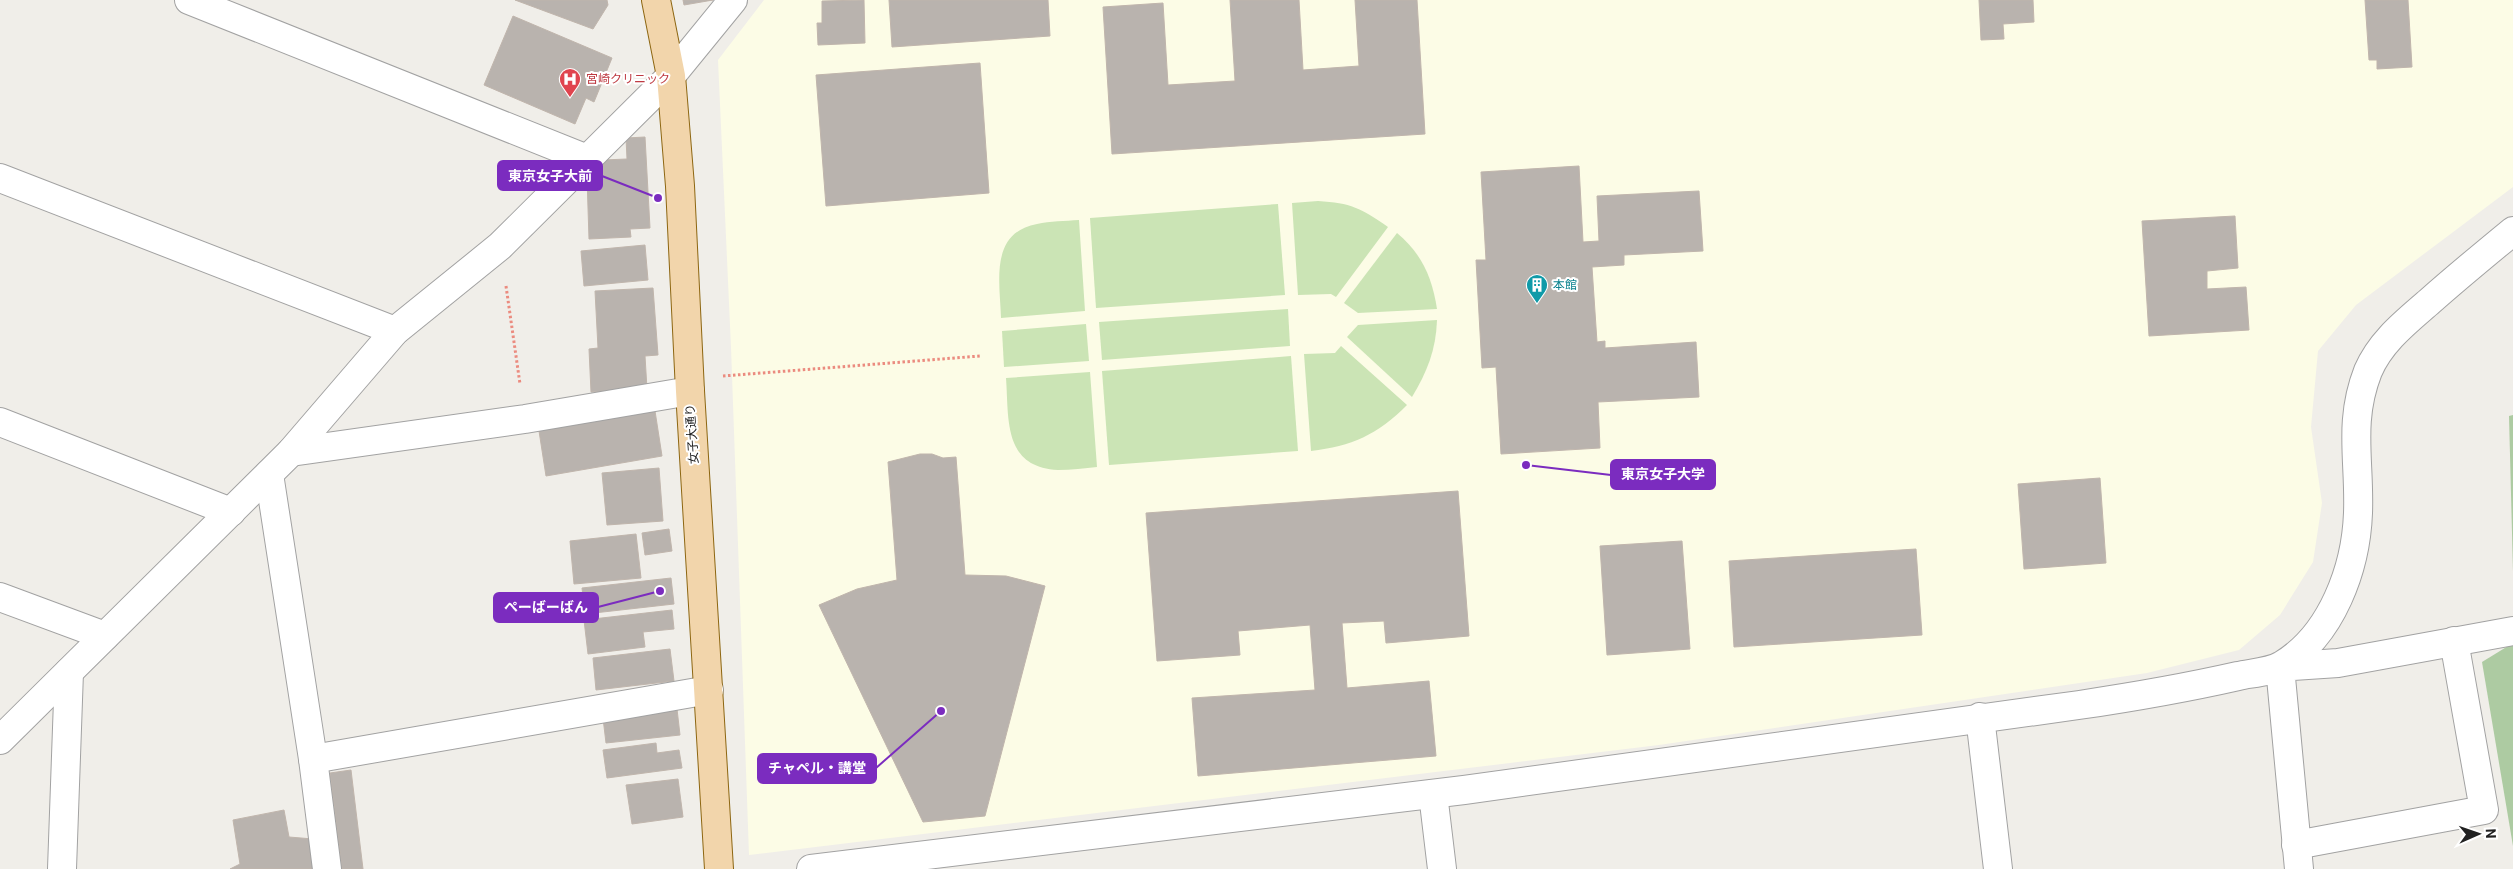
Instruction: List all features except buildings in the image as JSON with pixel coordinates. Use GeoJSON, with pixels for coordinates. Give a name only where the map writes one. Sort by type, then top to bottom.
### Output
{"type":"FeatureCollection","features":[{"type":"Feature","properties":{"kind":"main road","name":"女子大通り"},"geometry":{"type":"LineString","coordinates":[[656,0],[671,76],[680,186],[690,391],[719,869]]}},
{"type":"Feature","properties":{"kind":"street"},"geometry":{"type":"LineString","coordinates":[[189,0],[587,159]]}},
{"type":"Feature","properties":{"kind":"street"},"geometry":{"type":"LineString","coordinates":[[0,740],[291,452],[395,330],[500,246],[671,76],[733,0]]}},
{"type":"Feature","properties":{"kind":"street"},"geometry":{"type":"LineString","coordinates":[[0,178],[395,330]]}},
{"type":"Feature","properties":{"kind":"street"},"geometry":{"type":"LineString","coordinates":[[2280,666],[2299,653],[2315,636],[2332,610],[2346,580],[2356,546],[2358,511],[2355,437],[2357,406],[2369,370],[2388,339],[2513,230]]}},
{"type":"Feature","properties":{"kind":"street"},"geometry":{"type":"LineString","coordinates":[[291,452],[526,419],[690,391]]}},
{"type":"Feature","properties":{"kind":"street"},"geometry":{"type":"LineString","coordinates":[[0,422],[231,512]]}},
{"type":"Feature","properties":{"kind":"street"},"geometry":{"type":"LineString","coordinates":[[269,474],[328,869]]}},
{"type":"Feature","properties":{"kind":"street"},"geometry":{"type":"LineString","coordinates":[[0,597],[105,636]]}},
{"type":"Feature","properties":{"kind":"street"},"geometry":{"type":"LineString","coordinates":[[811,869],[1433,794],[1980,717],[2079,705],[2178,690],[2280,666],[2338,663],[2513,631]]}},
{"type":"Feature","properties":{"kind":"street"},"geometry":{"type":"LineString","coordinates":[[2280,666],[2298,857],[2484,810],[2454,641]]}},
{"type":"Feature","properties":{"kind":"street"},"geometry":{"type":"LineString","coordinates":[[62,869],[69,672]]}},
{"type":"Feature","properties":{"kind":"street"},"geometry":{"type":"LineString","coordinates":[[313,759],[709,690]]}},
{"type":"Feature","properties":{"kind":"street"},"geometry":{"type":"LineString","coordinates":[[1980,717],[1998,869]]}},
{"type":"Feature","properties":{"kind":"street"},"geometry":{"type":"LineString","coordinates":[[1433,794],[1442,869]]}},
{"type":"Feature","properties":{"kind":"path"},"geometry":{"type":"LineString","coordinates":[[500,246],[526,419]]}},
{"type":"Feature","properties":{"kind":"path"},"geometry":{"type":"LineString","coordinates":[[722,376],[980,356]]}},
{"type":"Feature","properties":{"kind":"shaded area"},"geometry":{"type":"Polygon","coordinates":[[[764,0],[2513,0],[2513,187],[2356,305],[2318,351],[2311,427],[2322,503],[2313,562],[2280,615],[2239,650],[2147,673],[1659,745],[749,855],[731,347],[718,60],[764,0]]]}},
{"type":"Feature","properties":{"kind":"green space"},"geometry":{"type":"Polygon","coordinates":[[[1318,201],[1348,205],[1370,215],[1388,227],[1336,297],[1331,294],[1298,295],[1292,203],[1318,201]]]}},
{"type":"Feature","properties":{"kind":"green space"},"geometry":{"type":"Polygon","coordinates":[[[1278,204],[1285,295],[1096,308],[1090,218],[1278,204]]]}},
{"type":"Feature","properties":{"kind":"green space"},"geometry":{"type":"Polygon","coordinates":[[[1079,220],[1085,311],[1001,318],[999,275],[1004,248],[1011,237],[1022,229],[1037,224],[1079,220]]]}},
{"type":"Feature","properties":{"kind":"green space"},"geometry":{"type":"Polygon","coordinates":[[[1397,233],[1413,249],[1429,276],[1437,309],[1358,313],[1344,303],[1397,233]]]}},
{"type":"Feature","properties":{"kind":"green space"},"geometry":{"type":"Polygon","coordinates":[[[1288,309],[1290,346],[1102,360],[1099,322],[1288,309]]]}},
{"type":"Feature","properties":{"kind":"green space"},"geometry":{"type":"Polygon","coordinates":[[[1437,320],[1435,341],[1430,360],[1412,397],[1347,337],[1358,325],[1437,320]]]}},
{"type":"Feature","properties":{"kind":"green space"},"geometry":{"type":"Polygon","coordinates":[[[1086,324],[1089,361],[1004,367],[1002,331],[1086,324]]]}},
{"type":"Feature","properties":{"kind":"green space"},"geometry":{"type":"Polygon","coordinates":[[[1341,346],[1407,405],[1385,424],[1363,437],[1339,446],[1311,451],[1304,354],[1335,353],[1341,346]]]}},
{"type":"Feature","properties":{"kind":"green space"},"geometry":{"type":"Polygon","coordinates":[[[1291,356],[1298,451],[1109,465],[1102,371],[1291,356]]]}},
{"type":"Feature","properties":{"kind":"green space"},"geometry":{"type":"Polygon","coordinates":[[[1090,372],[1097,467],[1058,470],[1040,467],[1027,460],[1018,451],[1009,425],[1006,378],[1090,372]]]}},
{"type":"Feature","properties":{"kind":"green space"},"geometry":{"type":"Polygon","coordinates":[[[2513,415],[2513,572],[2509,416],[2513,415]]]}},
{"type":"Feature","properties":{"kind":"green space"},"geometry":{"type":"Polygon","coordinates":[[[2513,643],[2513,846],[2482,662],[2513,643]]]}},
{"type":"Feature","properties":{"kind":"place","name":"宮崎クリニック"},"geometry":{"type":"Point","coordinates":[570,98]}},
{"type":"Feature","properties":{"kind":"place","name":"東京女子大前"},"geometry":{"type":"Point","coordinates":[658,198]}},
{"type":"Feature","properties":{"kind":"place","name":"本館"},"geometry":{"type":"Point","coordinates":[1537,304]}},
{"type":"Feature","properties":{"kind":"place","name":"東京女子大学"},"geometry":{"type":"Point","coordinates":[1526,465]}},
{"type":"Feature","properties":{"kind":"place","name":"ぺーばーばん"},"geometry":{"type":"Point","coordinates":[660,591]}},
{"type":"Feature","properties":{"kind":"place","name":"チャペル・講堂"},"geometry":{"type":"Point","coordinates":[941,711]}}]}
